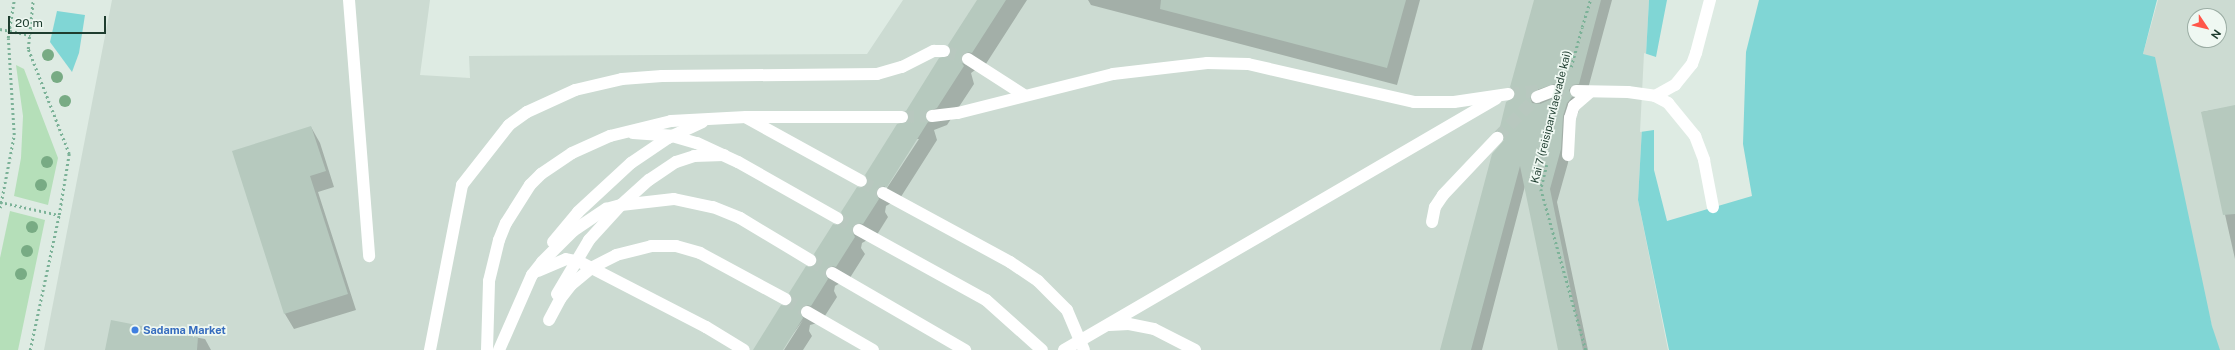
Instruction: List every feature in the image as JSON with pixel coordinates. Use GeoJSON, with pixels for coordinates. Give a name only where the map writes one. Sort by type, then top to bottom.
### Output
{"type":"FeatureCollection","features":[{"type":"Feature","properties":{"kind":"lane"},"geometry":{"type":"LineString","coordinates":[[349,0],[369,256]]}},
{"type":"Feature","properties":{"kind":"lane"},"geometry":{"type":"LineString","coordinates":[[1655,96],[1676,85],[1692,64],[1710,0]]}},
{"type":"Feature","properties":{"kind":"lane"},"geometry":{"type":"LineString","coordinates":[[430,350],[462,185],[509,125],[527,112],[575,90],[622,79],[662,76],[877,74],[902,67],[934,51],[944,51]]}},
{"type":"Feature","properties":{"kind":"lane"},"geometry":{"type":"LineString","coordinates":[[968,59],[1024,95]]}},
{"type":"Feature","properties":{"kind":"lane"},"geometry":{"type":"LineString","coordinates":[[932,116],[958,113],[1024,95],[1141,69],[1229,63],[1267,68],[1414,102],[1454,102],[1505,95],[1104,326],[1082,345],[1064,350]]}},
{"type":"Feature","properties":{"kind":"lane"},"geometry":{"type":"LineString","coordinates":[[1538,94],[1553,91]]}},
{"type":"Feature","properties":{"kind":"lane"},"geometry":{"type":"LineString","coordinates":[[1576,91],[1628,92],[1655,96],[1668,103],[1696,136],[1704,160],[1713,207]]}},
{"type":"Feature","properties":{"kind":"lane"},"geometry":{"type":"LineString","coordinates":[[1568,155],[1570,118],[1574,106],[1596,92]]}},
{"type":"Feature","properties":{"kind":"lane"},"geometry":{"type":"LineString","coordinates":[[487,350],[489,281],[499,240],[511,211],[541,174],[572,153],[610,136],[671,121],[746,117],[902,116]]}},
{"type":"Feature","properties":{"kind":"lane"},"geometry":{"type":"LineString","coordinates":[[746,117],[861,180]]}},
{"type":"Feature","properties":{"kind":"lane"},"geometry":{"type":"LineString","coordinates":[[499,350],[532,275],[553,242],[587,204],[631,163],[672,136],[710,118]]}},
{"type":"Feature","properties":{"kind":"lane"},"geometry":{"type":"LineString","coordinates":[[610,136],[633,133],[672,136],[697,143],[756,172],[837,218]]}},
{"type":"Feature","properties":{"kind":"lane"},"geometry":{"type":"LineString","coordinates":[[1432,222],[1435,206],[1443,195],[1497,138]]}},
{"type":"Feature","properties":{"kind":"lane"},"geometry":{"type":"LineString","coordinates":[[724,155],[707,153],[676,162],[621,205],[589,240],[555,298],[549,320],[560,300],[571,285],[591,268],[606,259],[628,251],[651,246],[676,246],[700,253],[785,299]]}},
{"type":"Feature","properties":{"kind":"lane"},"geometry":{"type":"LineString","coordinates":[[883,193],[1010,262],[1038,281],[1067,310],[1082,345]]}},
{"type":"Feature","properties":{"kind":"lane"},"geometry":{"type":"LineString","coordinates":[[532,275],[573,231],[606,209],[621,205],[674,199],[713,207],[740,218],[810,260]]}},
{"type":"Feature","properties":{"kind":"lane"},"geometry":{"type":"LineString","coordinates":[[860,230],[986,300],[1042,350]]}},
{"type":"Feature","properties":{"kind":"lane"},"geometry":{"type":"LineString","coordinates":[[532,275],[566,258],[576,261],[706,327],[744,350]]}},
{"type":"Feature","properties":{"kind":"lane"},"geometry":{"type":"LineString","coordinates":[[832,273],[965,350]]}},
{"type":"Feature","properties":{"kind":"lane"},"geometry":{"type":"LineString","coordinates":[[807,312],[873,350]]}},
{"type":"Feature","properties":{"kind":"lane"},"geometry":{"type":"LineString","coordinates":[[1104,326],[1129,324],[1154,329],[1195,350]]}},
{"type":"Feature","properties":{"kind":"path"},"geometry":{"type":"LineString","coordinates":[[0,208],[14,135],[9,31],[14,0]]}},
{"type":"Feature","properties":{"kind":"path"},"geometry":{"type":"LineString","coordinates":[[30,350],[59,215],[69,154],[28,49],[34,0]]}},
{"type":"Feature","properties":{"kind":"path","name":"Kai 7 (reisiparvlaevade kai)"},"geometry":{"type":"LineString","coordinates":[[1570,73],[1590,0]]}},
{"type":"Feature","properties":{"kind":"path"},"geometry":{"type":"LineString","coordinates":[[0,29],[30,35]]}},
{"type":"Feature","properties":{"kind":"path","name":"Kai 7 (reisiparvlaevade kai)"},"geometry":{"type":"LineString","coordinates":[[1548,158],[1541,189],[1586,350]]}},
{"type":"Feature","properties":{"kind":"path"},"geometry":{"type":"LineString","coordinates":[[1,202],[59,215]]}},
{"type":"Feature","properties":{"kind":"shaded area"},"geometry":{"type":"Polygon","coordinates":[[[112,0],[430,0],[420,75],[470,78],[469,56],[867,54],[903,0],[1649,0],[1638,200],[1668,350],[44,350],[112,0]]]}},
{"type":"Feature","properties":{"kind":"shaded area"},"geometry":{"type":"Polygon","coordinates":[[[2158,0],[2235,0],[2235,350],[2218,350],[2143,54],[2158,0]]]}},
{"type":"Feature","properties":{"kind":"green space"},"geometry":{"type":"Polygon","coordinates":[[[16,65],[24,69],[58,158],[48,205],[14,196],[21,158],[23,116],[16,65]]]}},
{"type":"Feature","properties":{"kind":"green space"},"geometry":{"type":"Polygon","coordinates":[[[10,211],[45,220],[18,350],[0,350],[0,258],[10,211]]]}},
{"type":"Feature","properties":{"kind":"water"},"geometry":{"type":"Polygon","coordinates":[[[1649,0],[2157,0],[2143,54],[2155,57],[2212,326],[2220,350],[1669,350],[1638,200],[1649,0]]]}},
{"type":"Feature","properties":{"kind":"water"},"geometry":{"type":"Polygon","coordinates":[[[57,11],[85,15],[79,53],[72,72],[50,42],[57,11]]]}},
{"type":"Feature","properties":{"kind":"pier"},"geometry":{"type":"Polygon","coordinates":[[[1667,0],[1759,0],[1746,52],[1743,144],[1752,196],[1667,221],[1654,170],[1654,130],[1640,132],[1644,53],[1656,57],[1667,0]]]}},
{"type":"Feature","properties":{"kind":"building"},"geometry":{"type":"Polygon","coordinates":[[[977,0],[1006,0],[972,53],[968,52],[962,55],[961,62],[964,66],[937,108],[925,113],[928,122],[887,187],[882,186],[877,189],[876,194],[879,199],[863,224],[858,223],[853,226],[852,231],[855,237],[836,267],[832,266],[826,269],[825,273],[828,279],[811,306],[807,305],[801,308],[800,312],[803,318],[783,350],[753,350],[781,305],[786,306],[791,303],[792,298],[789,293],[806,266],[810,267],[816,264],[817,260],[814,254],[833,224],[837,225],[843,222],[844,218],[841,212],[857,187],[862,188],[867,185],[868,180],[865,175],[897,124],[908,121],[909,117],[906,111],[939,58],[950,55],[951,51],[948,45],[977,0]]]}},
{"type":"Feature","properties":{"kind":"building"},"geometry":{"type":"Polygon","coordinates":[[[1161,0],[1406,0],[1387,68],[1160,9],[1161,0]]]}},
{"type":"Feature","properties":{"kind":"building"},"geometry":{"type":"Polygon","coordinates":[[[1534,0],[1601,0],[1579,84],[1572,85],[1569,90],[1572,97],[1567,103],[1563,116],[1561,149],[1550,189],[1583,350],[1558,350],[1520,166],[1471,350],[1440,350],[1492,154],[1504,140],[1504,136],[1499,131],[1506,102],[1515,96],[1514,90],[1510,87],[1534,0]],[[1554,84],[1531,92],[1530,96],[1532,103],[1540,104],[1559,96],[1560,88],[1554,84]]]}},
{"type":"Feature","properties":{"kind":"building"},"geometry":{"type":"Polygon","coordinates":[[[2235,105],[2235,214],[2223,215],[2201,112],[2235,105]]]}},
{"type":"Feature","properties":{"kind":"building"},"geometry":{"type":"Polygon","coordinates":[[[311,126],[326,171],[310,176],[348,294],[284,314],[232,151],[311,126]]]}},
{"type":"Feature","properties":{"kind":"building","name":"Sadama Market"},"geometry":{"type":"Polygon","coordinates":[[[111,320],[198,337],[197,350],[105,350],[111,320]]]}},
{"type":"Feature","properties":{"kind":"tunnel"},"geometry":{"type":"LineString","coordinates":[[944,51],[968,59]]}},
{"type":"Feature","properties":{"kind":"tunnel"},"geometry":{"type":"LineString","coordinates":[[1508,94],[1539,91]]}},
{"type":"Feature","properties":{"kind":"tunnel"},"geometry":{"type":"LineString","coordinates":[[1553,91],[1576,91]]}},
{"type":"Feature","properties":{"kind":"tunnel"},"geometry":{"type":"LineString","coordinates":[[1497,138],[1537,97]]}},
{"type":"Feature","properties":{"kind":"tunnel"},"geometry":{"type":"LineString","coordinates":[[902,117],[932,116]]}},
{"type":"Feature","properties":{"kind":"tunnel"},"geometry":{"type":"LineString","coordinates":[[861,181],[883,193]]}},
{"type":"Feature","properties":{"kind":"tunnel"},"geometry":{"type":"LineString","coordinates":[[837,218],[859,230]]}},
{"type":"Feature","properties":{"kind":"tunnel"},"geometry":{"type":"LineString","coordinates":[[810,260],[832,273]]}},
{"type":"Feature","properties":{"kind":"tunnel"},"geometry":{"type":"LineString","coordinates":[[785,299],[807,312]]}},
{"type":"Feature","properties":{"kind":"place","name":"Sadama Market"},"geometry":{"type":"Point","coordinates":[135,330]}}]}
